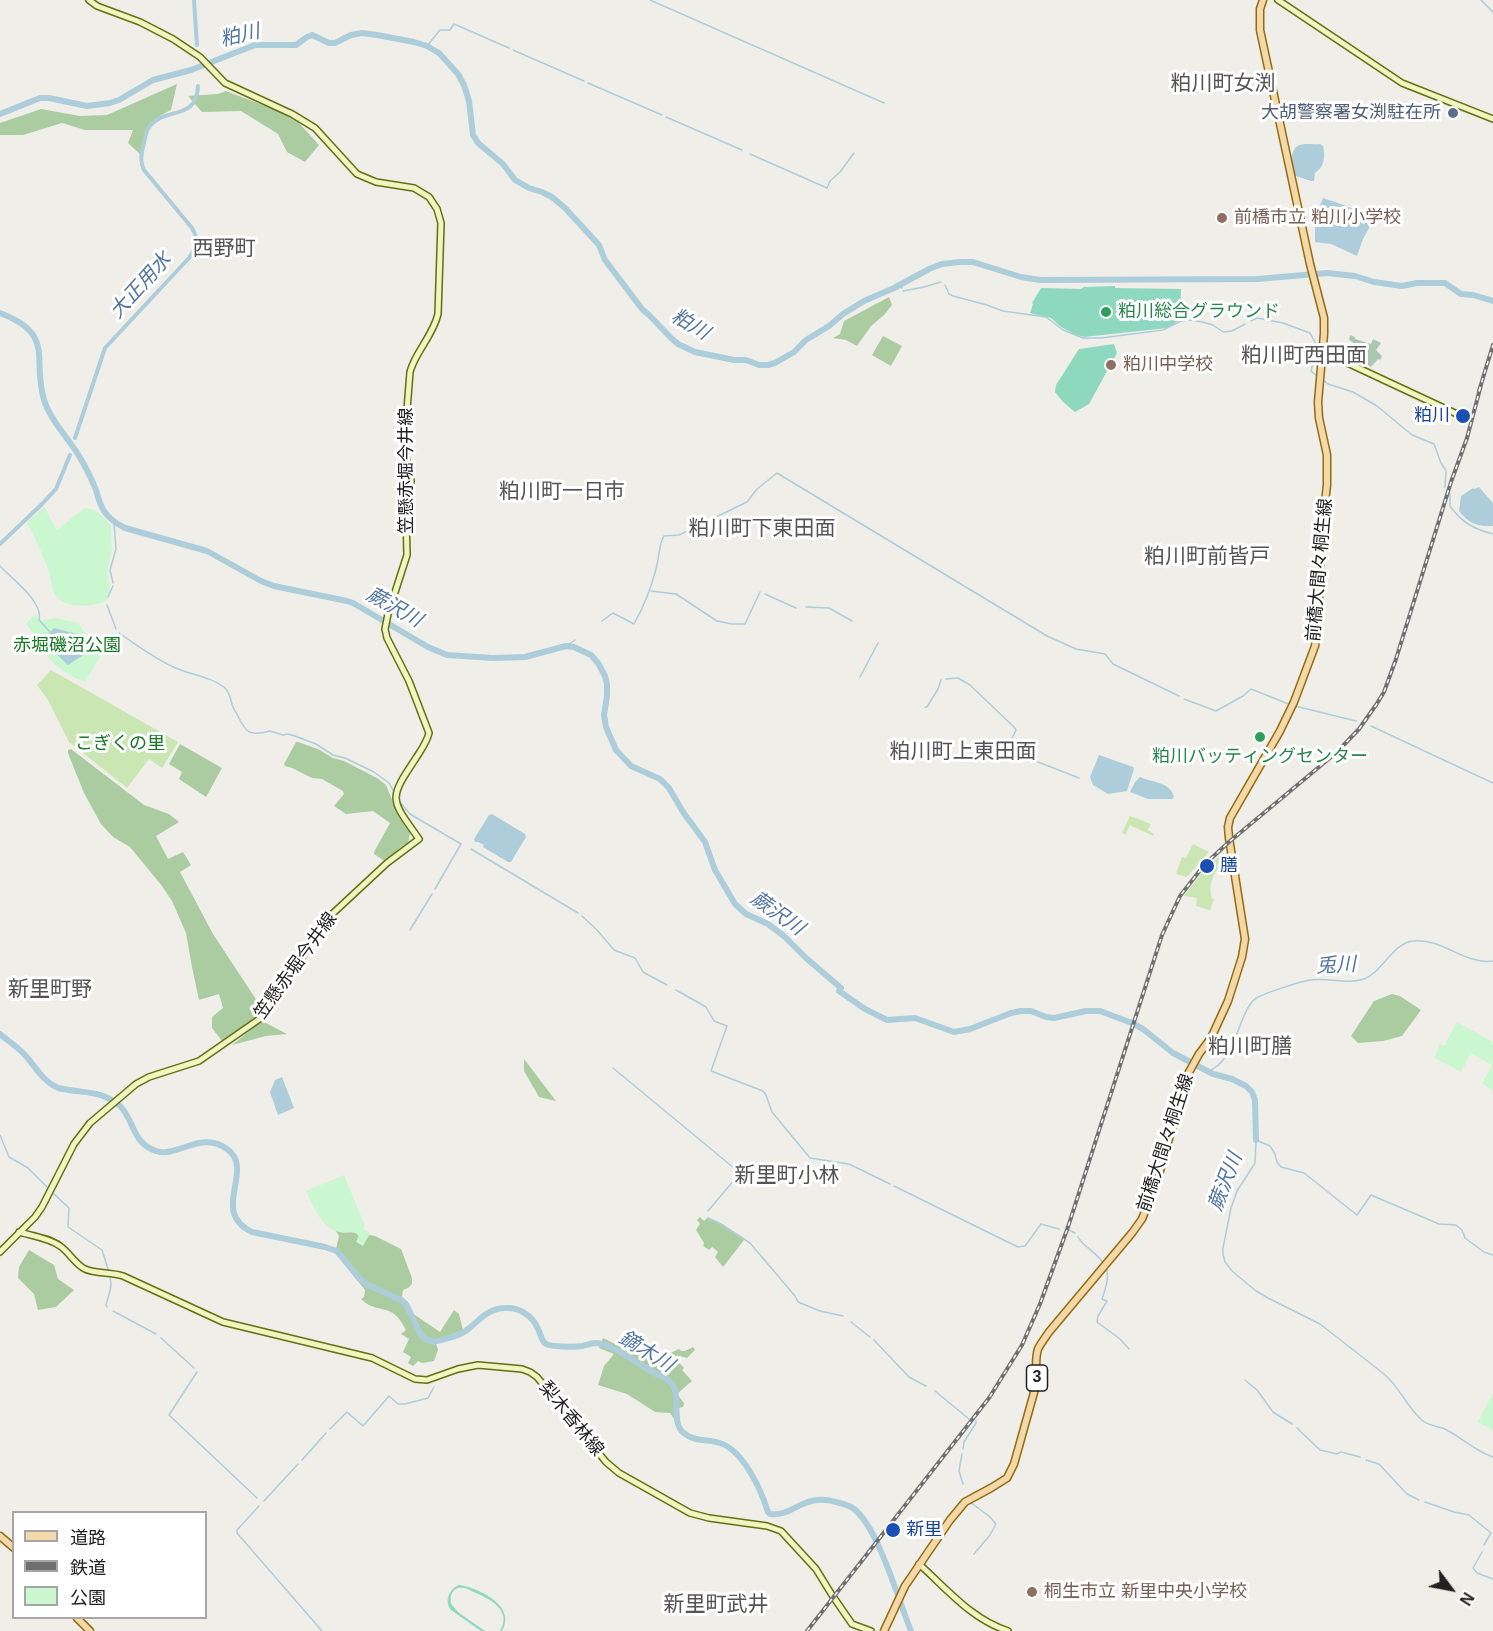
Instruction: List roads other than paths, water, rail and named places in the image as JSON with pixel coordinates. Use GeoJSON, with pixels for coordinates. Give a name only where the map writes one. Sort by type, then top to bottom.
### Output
{"type":"FeatureCollection","features":[{"type":"Feature","properties":{"kind":"main road","name":"笠懸赤堀今井線"},"geometry":{"type":"LineString","coordinates":[[19,1232],[35,1217],[45,1203],[82,1132],[117,1100],[149,1077],[192,1065],[252,1026],[273,1003],[329,917],[419,838],[403,817],[395,796],[399,783],[429,736],[403,667],[387,638],[385,625],[407,555],[406,514],[411,485],[405,450],[409,379],[412,364],[437,317],[441,237],[440,217],[434,203],[424,193],[410,187],[372,181],[357,174],[315,128],[292,114],[227,84],[188,48],[140,22],[101,8],[89,0]]}},
{"type":"Feature","properties":{"kind":"main road","name":"前橋大間々桐生線"},"geometry":{"type":"LineString","coordinates":[[884,1631],[900,1596],[919,1564],[962,1505],[1010,1474],[1035,1389],[1036,1357],[1040,1346],[1049,1332],[1135,1230],[1147,1208],[1158,1178],[1182,1092],[1192,1067],[1211,1038],[1228,1001],[1245,943],[1229,842],[1230,818],[1281,731],[1311,660],[1317,635],[1321,537],[1327,473],[1326,450],[1318,412],[1324,318],[1314,282],[1260,30],[1260,9],[1263,0]]}},
{"type":"Feature","properties":{"kind":"main road"},"geometry":{"type":"LineString","coordinates":[[1278,0],[1402,83],[1493,119]]}},
{"type":"Feature","properties":{"kind":"main road"},"geometry":{"type":"LineString","coordinates":[[1322,352],[1457,414]]}},
{"type":"Feature","properties":{"kind":"main road"},"geometry":{"type":"LineString","coordinates":[[0,1252],[19,1232]]}},
{"type":"Feature","properties":{"kind":"main road","name":"梨木香林線"},"geometry":{"type":"LineString","coordinates":[[19,1232],[57,1244],[87,1270],[123,1276],[223,1322],[372,1358],[415,1379],[428,1380],[472,1366],[515,1368],[530,1372],[537,1377],[615,1471],[678,1507],[697,1515],[767,1526],[781,1531],[816,1569],[849,1620],[856,1626],[871,1631]]}},
{"type":"Feature","properties":{"kind":"main road"},"geometry":{"type":"LineString","coordinates":[[0,1536],[12,1546]]}},
{"type":"Feature","properties":{"kind":"main road"},"geometry":{"type":"LineString","coordinates":[[919,1564],[973,1613],[1008,1631]]}},
{"type":"Feature","properties":{"kind":"main road"},"geometry":{"type":"LineString","coordinates":[[79,1619],[90,1631]]}},
{"type":"Feature","properties":{"kind":"water"},"geometry":{"type":"Polygon","coordinates":[[[1302,144],[1323,146],[1324,161],[1315,173],[1314,181],[1293,175],[1292,158],[1296,147],[1302,144]]]}},
{"type":"Feature","properties":{"kind":"water"},"geometry":{"type":"Polygon","coordinates":[[[1323,198],[1363,214],[1372,223],[1357,256],[1331,244],[1315,242],[1315,219],[1323,198]]]}},
{"type":"Feature","properties":{"kind":"water"},"geometry":{"type":"Polygon","coordinates":[[[1479,487],[1493,503],[1493,526],[1474,523],[1466,519],[1459,511],[1461,496],[1479,487]]]}},
{"type":"Feature","properties":{"kind":"water"},"geometry":{"type":"Polygon","coordinates":[[[54,628],[77,634],[85,654],[68,665],[43,641],[54,628]]]}},
{"type":"Feature","properties":{"kind":"water"},"geometry":{"type":"Polygon","coordinates":[[[1099,755],[1133,767],[1127,791],[1108,794],[1093,785],[1090,777],[1099,755]]]}},
{"type":"Feature","properties":{"kind":"water"},"geometry":{"type":"Polygon","coordinates":[[[1140,777],[1165,785],[1174,797],[1172,799],[1148,799],[1130,792],[1140,777]]]}},
{"type":"Feature","properties":{"kind":"water"},"geometry":{"type":"Polygon","coordinates":[[[492,814],[525,834],[526,837],[511,862],[475,842],[474,839],[489,815],[492,814]]]}},
{"type":"Feature","properties":{"kind":"water"},"geometry":{"type":"Polygon","coordinates":[[[282,1077],[294,1108],[278,1115],[270,1092],[275,1080],[282,1077]]]}},
{"type":"Feature","properties":{"kind":"waterway","name":"大正用水"},"geometry":{"type":"LineString","coordinates":[[194,0],[197,45]]}},
{"type":"Feature","properties":{"kind":"waterway"},"geometry":{"type":"LineString","coordinates":[[650,0],[884,103]]}},
{"type":"Feature","properties":{"kind":"waterway"},"geometry":{"type":"LineString","coordinates":[[1481,0],[1493,12]]}},
{"type":"Feature","properties":{"kind":"waterway"},"geometry":{"type":"LineString","coordinates":[[427,46],[440,30],[450,30],[454,24],[509,48]]}},
{"type":"Feature","properties":{"kind":"waterway","name":"粕川"},"geometry":{"type":"LineString","coordinates":[[0,114],[40,98],[87,106],[110,103],[153,80],[191,70],[255,45],[296,45],[312,35],[329,43],[335,43],[351,35],[362,33],[427,46],[439,53],[458,74],[464,85],[469,101],[473,135],[478,143],[503,164],[515,180],[552,197],[565,208],[599,245],[605,260],[642,309],[671,338],[695,352],[734,360],[746,360],[759,365],[775,363],[794,352],[806,340],[864,301],[929,269],[942,264],[959,262],[973,262],[1021,277],[1041,280],[1258,279],[1327,273],[1355,276],[1374,282],[1402,286],[1417,283],[1445,283],[1461,294],[1493,301]]}},
{"type":"Feature","properties":{"kind":"waterway"},"geometry":{"type":"LineString","coordinates":[[513,50],[584,81]]}},
{"type":"Feature","properties":{"kind":"waterway"},"geometry":{"type":"LineString","coordinates":[[588,83],[662,115]]}},
{"type":"Feature","properties":{"kind":"waterway","name":"大正用水"},"geometry":{"type":"LineString","coordinates":[[75,438],[105,348],[189,258],[195,247],[196,240],[192,228],[144,170],[141,159],[148,129],[162,117],[185,110],[192,105],[198,86]]}},
{"type":"Feature","properties":{"kind":"waterway"},"geometry":{"type":"LineString","coordinates":[[666,117],[742,150]]}},
{"type":"Feature","properties":{"kind":"waterway"},"geometry":{"type":"LineString","coordinates":[[750,154],[827,188],[830,181],[854,153]]}},
{"type":"Feature","properties":{"kind":"waterway"},"geometry":{"type":"LineString","coordinates":[[903,291],[941,282]]}},
{"type":"Feature","properties":{"kind":"waterway"},"geometry":{"type":"LineString","coordinates":[[945,285],[949,294],[953,296],[1003,311],[1046,317],[1063,330],[1083,338],[1163,330],[1181,321],[1191,320],[1213,325],[1223,332],[1232,331],[1245,324]]}},
{"type":"Feature","properties":{"kind":"waterway","name":"蕨沢川"},"geometry":{"type":"LineString","coordinates":[[0,313],[18,321],[36,340],[39,350],[41,388],[48,411],[82,461],[104,511],[116,523],[125,528],[207,551],[274,586],[353,603],[428,647],[447,655],[493,658],[525,657],[566,646],[591,655],[605,676],[607,696],[604,715],[606,727],[616,750],[631,766],[660,779],[669,788],[705,842],[715,870],[735,904],[746,914],[768,924],[784,936],[841,988],[839,991],[865,1009],[887,1020],[915,1018],[954,1032],[970,1029],[1021,1011],[1031,1011],[1054,1018],[1086,1011],[1100,1011],[1143,1029],[1173,1053],[1213,1074],[1246,1086],[1252,1092],[1255,1100],[1256,1140]]}},
{"type":"Feature","properties":{"kind":"waterway"},"geometry":{"type":"LineString","coordinates":[[1251,321],[1257,318],[1283,323],[1310,333],[1317,348],[1311,371],[1319,378]]}},
{"type":"Feature","properties":{"kind":"waterway"},"geometry":{"type":"LineString","coordinates":[[1323,380],[1328,384],[1353,392],[1377,406],[1412,435],[1434,444],[1446,471],[1445,487]]}},
{"type":"Feature","properties":{"kind":"waterway","name":"大正用水"},"geometry":{"type":"LineString","coordinates":[[0,544],[56,489],[70,455]]}},
{"type":"Feature","properties":{"kind":"waterway"},"geometry":{"type":"LineString","coordinates":[[602,621],[613,613],[634,624],[652,584],[664,536],[679,535],[747,502],[757,489],[777,473],[1047,636],[1076,649],[1105,654],[1113,664],[1179,696]]}},
{"type":"Feature","properties":{"kind":"waterway"},"geometry":{"type":"LineString","coordinates":[[1447,490],[1450,494],[1450,506],[1459,517],[1474,527],[1493,534]]}},
{"type":"Feature","properties":{"kind":"waterway"},"geometry":{"type":"LineString","coordinates":[[113,583],[110,570],[116,549],[114,522]]}},
{"type":"Feature","properties":{"kind":"waterway"},"geometry":{"type":"LineString","coordinates":[[0,566],[32,598],[37,606],[39,620],[50,632]]}},
{"type":"Feature","properties":{"kind":"waterway"},"geometry":{"type":"LineString","coordinates":[[108,597],[113,586]]}},
{"type":"Feature","properties":{"kind":"waterway"},"geometry":{"type":"LineString","coordinates":[[651,591],[676,594],[717,621],[732,624],[745,624],[760,592]]}},
{"type":"Feature","properties":{"kind":"waterway"},"geometry":{"type":"LineString","coordinates":[[765,594],[796,608]]}},
{"type":"Feature","properties":{"kind":"waterway"},"geometry":{"type":"LineString","coordinates":[[107,605],[116,629]]}},
{"type":"Feature","properties":{"kind":"waterway"},"geometry":{"type":"LineString","coordinates":[[806,607],[829,608],[852,621]]}},
{"type":"Feature","properties":{"kind":"waterway"},"geometry":{"type":"LineString","coordinates":[[119,633],[170,665],[220,684],[229,694],[241,722],[250,732],[270,731],[283,735],[288,734],[316,744],[333,755],[345,758],[374,772],[389,783],[394,792]]}},
{"type":"Feature","properties":{"kind":"waterway","name":"蕨沢川"},"geometry":{"type":"LineString","coordinates":[[566,646],[575,640]]}},
{"type":"Feature","properties":{"kind":"waterway"},"geometry":{"type":"LineString","coordinates":[[860,677],[878,643]]}},
{"type":"Feature","properties":{"kind":"waterway"},"geometry":{"type":"LineString","coordinates":[[84,653],[101,652]]}},
{"type":"Feature","properties":{"kind":"waterway"},"geometry":{"type":"LineString","coordinates":[[946,679],[958,678],[970,685],[1015,728],[1007,749]]}},
{"type":"Feature","properties":{"kind":"waterway"},"geometry":{"type":"LineString","coordinates":[[925,707],[938,689],[941,680]]}},
{"type":"Feature","properties":{"kind":"waterway"},"geometry":{"type":"LineString","coordinates":[[1184,699],[1216,711],[1251,689],[1291,705]]}},
{"type":"Feature","properties":{"kind":"waterway"},"geometry":{"type":"LineString","coordinates":[[1295,706],[1356,721]]}},
{"type":"Feature","properties":{"kind":"waterway"},"geometry":{"type":"LineString","coordinates":[[1371,726],[1493,783]]}},
{"type":"Feature","properties":{"kind":"waterway"},"geometry":{"type":"LineString","coordinates":[[1010,753],[1079,778]]}},
{"type":"Feature","properties":{"kind":"waterway"},"geometry":{"type":"LineString","coordinates":[[399,801],[410,814],[461,844],[435,889]]}},
{"type":"Feature","properties":{"kind":"waterway"},"geometry":{"type":"LineString","coordinates":[[471,849],[578,913]]}},
{"type":"Feature","properties":{"kind":"waterway"},"geometry":{"type":"LineString","coordinates":[[410,930],[432,894]]}},
{"type":"Feature","properties":{"kind":"waterway"},"geometry":{"type":"LineString","coordinates":[[582,916],[614,950],[635,958],[643,972],[667,985]]}},
{"type":"Feature","properties":{"kind":"waterway","name":"兎川"},"geometry":{"type":"LineString","coordinates":[[1208,1071],[1218,1066],[1225,1057],[1246,1011],[1258,997],[1310,980],[1357,981],[1364,979],[1377,970],[1400,946],[1414,941],[1434,943],[1473,959],[1493,961]]}},
{"type":"Feature","properties":{"kind":"waterway"},"geometry":{"type":"LineString","coordinates":[[676,990],[706,1007],[714,1021],[727,1026],[711,1071],[763,1091],[772,1112],[810,1158],[849,1164],[890,1184]]}},
{"type":"Feature","properties":{"kind":"waterway","name":"鏑木川"},"geometry":{"type":"LineString","coordinates":[[0,1034],[22,1052],[43,1077],[56,1087],[96,1094],[114,1101],[125,1112],[142,1143],[148,1147],[164,1152],[208,1142],[227,1149],[235,1157],[237,1168],[233,1202],[234,1213],[240,1224],[252,1232],[337,1251],[366,1284],[401,1300],[407,1306],[425,1339],[433,1342],[456,1336],[489,1312],[511,1308],[529,1316],[536,1324],[546,1344],[569,1347],[602,1344],[667,1379],[675,1392],[680,1429],[689,1437],[720,1443],[737,1454],[750,1472],[770,1514],[783,1513],[812,1501],[827,1500],[847,1505],[863,1518],[887,1566],[911,1631]]}},
{"type":"Feature","properties":{"kind":"waterway"},"geometry":{"type":"LineString","coordinates":[[613,1068],[740,1173],[708,1211]]}},
{"type":"Feature","properties":{"kind":"waterway"},"geometry":{"type":"LineString","coordinates":[[0,1135],[9,1157],[28,1168],[48,1188]]}},
{"type":"Feature","properties":{"kind":"waterway","name":"蕨沢川"},"geometry":{"type":"LineString","coordinates":[[1493,1255],[1484,1252],[1465,1238],[1462,1230],[1456,1225],[1439,1224],[1371,1195],[1357,1215],[1304,1173],[1281,1167],[1270,1146],[1256,1140],[1255,1163],[1237,1191],[1223,1248],[1225,1262],[1232,1271],[1256,1291],[1320,1324],[1384,1374],[1423,1421],[1445,1429],[1493,1457]]}},
{"type":"Feature","properties":{"kind":"waterway"},"geometry":{"type":"LineString","coordinates":[[894,1186],[1018,1247],[1025,1246],[1041,1224],[1059,1229]]}},
{"type":"Feature","properties":{"kind":"waterway"},"geometry":{"type":"LineString","coordinates":[[54,1194],[69,1208],[68,1227],[102,1250],[108,1269]]}},
{"type":"Feature","properties":{"kind":"waterway"},"geometry":{"type":"LineString","coordinates":[[708,1218],[750,1243],[798,1302],[820,1311],[843,1316]]}},
{"type":"Feature","properties":{"kind":"waterway"},"geometry":{"type":"LineString","coordinates":[[1069,1230],[1075,1233]]}},
{"type":"Feature","properties":{"kind":"waterway"},"geometry":{"type":"LineString","coordinates":[[1078,1237],[1103,1263]]}},
{"type":"Feature","properties":{"kind":"waterway"},"geometry":{"type":"LineString","coordinates":[[1106,1268],[1106,1287],[1102,1299],[1107,1301],[1097,1322],[1120,1339],[1129,1349]]}},
{"type":"Feature","properties":{"kind":"waterway"},"geometry":{"type":"LineString","coordinates":[[107,1307],[111,1288],[110,1278]]}},
{"type":"Feature","properties":{"kind":"waterway"},"geometry":{"type":"LineString","coordinates":[[113,1311],[156,1334]]}},
{"type":"Feature","properties":{"kind":"waterway"},"geometry":{"type":"LineString","coordinates":[[851,1322],[870,1337]]}},
{"type":"Feature","properties":{"kind":"waterway"},"geometry":{"type":"LineString","coordinates":[[161,1338],[194,1368]]}},
{"type":"Feature","properties":{"kind":"waterway"},"geometry":{"type":"LineString","coordinates":[[874,1340],[909,1377],[926,1386]]}},
{"type":"Feature","properties":{"kind":"waterway"},"geometry":{"type":"LineString","coordinates":[[197,1372],[169,1415],[257,1498]]}},
{"type":"Feature","properties":{"kind":"waterway"},"geometry":{"type":"LineString","coordinates":[[1245,1380],[1257,1390],[1273,1412],[1292,1424]]}},
{"type":"Feature","properties":{"kind":"waterway"},"geometry":{"type":"LineString","coordinates":[[330,1429],[347,1412],[363,1426],[389,1396],[398,1404],[405,1404],[428,1398],[434,1387]]}},
{"type":"Feature","properties":{"kind":"waterway"},"geometry":{"type":"LineString","coordinates":[[935,1391],[969,1419]]}},
{"type":"Feature","properties":{"kind":"waterway"},"geometry":{"type":"LineString","coordinates":[[963,1449],[964,1442],[976,1421]]}},
{"type":"Feature","properties":{"kind":"waterway"},"geometry":{"type":"LineString","coordinates":[[1297,1428],[1320,1450],[1360,1457]]}},
{"type":"Feature","properties":{"kind":"waterway"},"geometry":{"type":"LineString","coordinates":[[302,1460],[326,1433]]}},
{"type":"Feature","properties":{"kind":"waterway"},"geometry":{"type":"LineString","coordinates":[[962,1454],[959,1471],[963,1484]]}},
{"type":"Feature","properties":{"kind":"waterway"},"geometry":{"type":"LineString","coordinates":[[1366,1460],[1379,1464],[1407,1494],[1419,1500]]}},
{"type":"Feature","properties":{"kind":"waterway"},"geometry":{"type":"LineString","coordinates":[[264,1501],[298,1464]]}},
{"type":"Feature","properties":{"kind":"waterway"},"geometry":{"type":"LineString","coordinates":[[970,1502],[996,1524],[974,1554]]}},
{"type":"Feature","properties":{"kind":"waterway"},"geometry":{"type":"LineString","coordinates":[[1425,1502],[1469,1515],[1491,1533],[1484,1545]]}},
{"type":"Feature","properties":{"kind":"waterway"},"geometry":{"type":"LineString","coordinates":[[259,1506],[237,1530],[237,1533],[322,1631]]}},
{"type":"Feature","properties":{"kind":"waterway"},"geometry":{"type":"LineString","coordinates":[[1482,1552],[1473,1568],[1477,1573],[1493,1579]]}},
{"type":"Feature","properties":{"kind":"railway"},"geometry":{"type":"LineString","coordinates":[[1479,391],[1493,345]]}},
{"type":"Feature","properties":{"kind":"railway"},"geometry":{"type":"LineString","coordinates":[[807,1631],[989,1398],[1022,1345],[1040,1304],[1068,1227],[1162,935],[1180,896],[1205,864],[1337,752],[1359,729],[1384,692],[1467,438],[1481,385]]}},
{"type":"Feature","properties":{"kind":"place","name":"大胡警察署女渕駐在所"},"geometry":{"type":"Point","coordinates":[1453,113]}},
{"type":"Feature","properties":{"kind":"place","name":"前橋市立 粕川小学校"},"geometry":{"type":"Point","coordinates":[1222,218]}},
{"type":"Feature","properties":{"kind":"place","name":"粕川総合グラウンド"},"geometry":{"type":"Point","coordinates":[1106,312]}},
{"type":"Feature","properties":{"kind":"place","name":"粕川中学校"},"geometry":{"type":"Point","coordinates":[1111,365]}},
{"type":"Feature","properties":{"kind":"place","name":"粕川"},"geometry":{"type":"Point","coordinates":[1463,416]}},
{"type":"Feature","properties":{"kind":"place","name":"粕川バッティングセンター"},"geometry":{"type":"Point","coordinates":[1260,737]}},
{"type":"Feature","properties":{"kind":"place","name":"膳"},"geometry":{"type":"Point","coordinates":[1207,866]}},
{"type":"Feature","properties":{"kind":"place","name":"新里"},"geometry":{"type":"Point","coordinates":[893,1530]}},
{"type":"Feature","properties":{"kind":"place","name":"桐生市立 新里中央小学校"},"geometry":{"type":"Point","coordinates":[1032,1592]}},
{"type":"Feature","properties":{"kind":"district","name":"粕川町女渕"},"geometry":{"type":"Point","coordinates":[1223,84]}},
{"type":"Feature","properties":{"kind":"district","name":"西野町"},"geometry":{"type":"Point","coordinates":[224,249]}},
{"type":"Feature","properties":{"kind":"district","name":"粕川町西田面"},"geometry":{"type":"Point","coordinates":[1304,356]}},
{"type":"Feature","properties":{"kind":"district","name":"粕川町一日市"},"geometry":{"type":"Point","coordinates":[562,492]}},
{"type":"Feature","properties":{"kind":"district","name":"粕川町下東田面"},"geometry":{"type":"Point","coordinates":[762,529]}},
{"type":"Feature","properties":{"kind":"district","name":"粕川町前皆戸"},"geometry":{"type":"Point","coordinates":[1207,557]}},
{"type":"Feature","properties":{"kind":"district","name":"粕川町上東田面"},"geometry":{"type":"Point","coordinates":[963,752]}},
{"type":"Feature","properties":{"kind":"district","name":"新里町野"},"geometry":{"type":"Point","coordinates":[50,990]}},
{"type":"Feature","properties":{"kind":"district","name":"粕川町膳"},"geometry":{"type":"Point","coordinates":[1250,1047]}},
{"type":"Feature","properties":{"kind":"district","name":"新里町小林"},"geometry":{"type":"Point","coordinates":[787,1176]}},
{"type":"Feature","properties":{"kind":"district","name":"新里町武井"},"geometry":{"type":"Point","coordinates":[716,1605]}},
{"type":"Feature","properties":{"kind":"park label","name":"赤堀磯沼公園"},"geometry":{"type":"Point","coordinates":[67,646]}},
{"type":"Feature","properties":{"kind":"park label","name":"こぎくの里"},"geometry":{"type":"Point","coordinates":[120,744]}}]}
